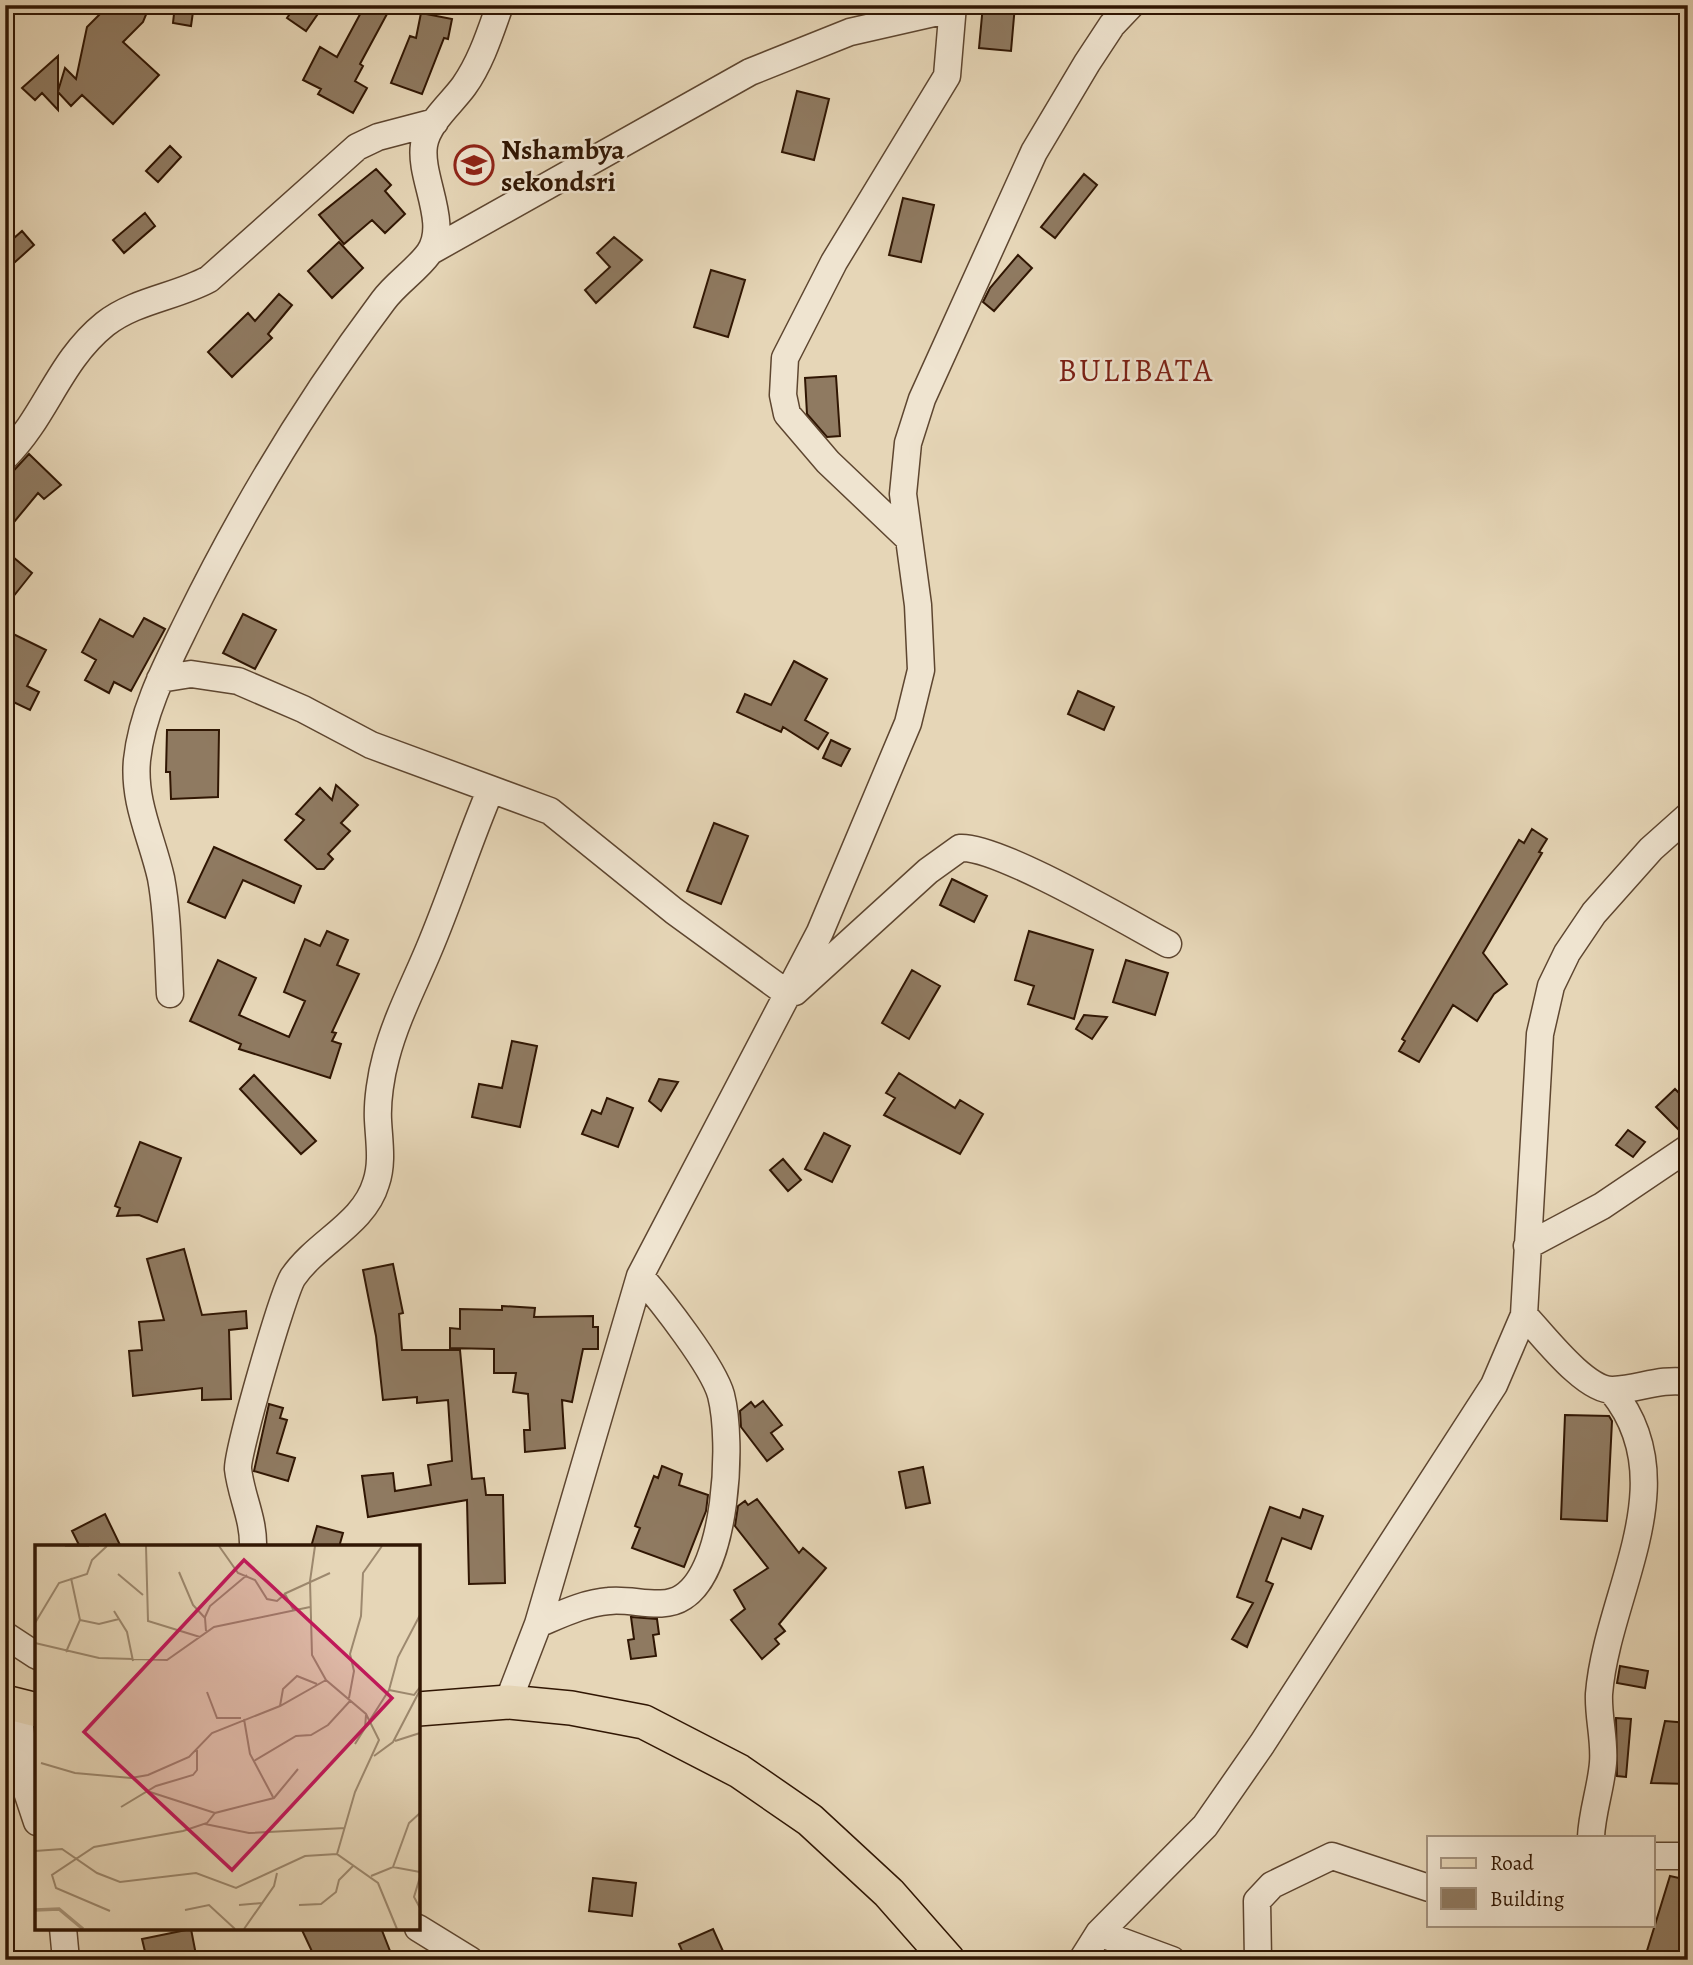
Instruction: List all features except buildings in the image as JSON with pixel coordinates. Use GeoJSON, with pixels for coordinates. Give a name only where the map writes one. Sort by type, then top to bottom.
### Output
{"type":"FeatureCollection","features":[{"type":"Feature","properties":{"kind":"main road"},"geometry":{"type":"LineString","coordinates":[[420,1709],[508,1702],[571,1708],[644,1722],[739,1771],[810,1820],[889,1893],[948,1960]]}},
{"type":"Feature","properties":{"kind":"street"},"geometry":{"type":"LineString","coordinates":[[431,251],[434,212],[424,163],[424,142],[435,121],[465,85],[486,43],[500,5]]}},
{"type":"Feature","properties":{"kind":"street"},"geometry":{"type":"LineString","coordinates":[[508,1702],[538,1624],[640,1276],[786,998],[874,811],[908,723],[921,670],[918,605],[903,494],[908,443],[922,399],[1034,152],[1087,63],[1112,26],[1131,5]]}},
{"type":"Feature","properties":{"kind":"street"},"geometry":{"type":"LineString","coordinates":[[170,994],[161,878],[140,811],[136,784],[137,758],[160,679],[257,490],[357,336],[386,297],[431,251],[750,72],[850,32],[952,7],[947,76],[834,262],[785,358],[783,395],[787,414],[828,462],[909,538]]}},
{"type":"Feature","properties":{"kind":"street"},"geometry":{"type":"LineString","coordinates":[[5,457],[23,439],[70,358],[105,324],[161,296],[193,288],[209,279],[357,147],[378,137],[435,121]]}},
{"type":"Feature","properties":{"kind":"street"},"geometry":{"type":"LineString","coordinates":[[160,679],[191,674],[238,681],[303,709],[371,745],[550,811],[786,998]]}},
{"type":"Feature","properties":{"kind":"street"},"geometry":{"type":"LineString","coordinates":[[253,1545],[251,1514],[238,1468],[244,1436],[282,1304],[292,1279],[309,1257],[349,1223],[369,1201],[377,1181],[380,1157],[377,1116],[385,1060],[403,1004],[429,949],[490,791]]}},
{"type":"Feature","properties":{"kind":"street"},"geometry":{"type":"LineString","coordinates":[[1082,1960],[1099,1933],[1205,1826],[1255,1754],[1494,1385],[1524,1315],[1540,1034],[1551,986],[1567,953],[1594,913],[1651,849],[1688,816]]}},
{"type":"Feature","properties":{"kind":"street"},"geometry":{"type":"LineString","coordinates":[[786,998],[928,871],[960,848],[981,850],[1066,890],[1168,944]]}},
{"type":"Feature","properties":{"kind":"street"},"geometry":{"type":"LineString","coordinates":[[1527,1246],[1602,1206],[1688,1148]]}},
{"type":"Feature","properties":{"kind":"street"},"geometry":{"type":"LineString","coordinates":[[538,1624],[582,1605],[611,1600],[671,1603],[685,1597],[703,1579],[712,1560],[724,1495],[721,1395],[715,1380],[663,1302],[640,1276]]}},
{"type":"Feature","properties":{"kind":"street"},"geometry":{"type":"LineString","coordinates":[[1524,1315],[1585,1379],[1599,1388],[1612,1391],[1671,1380],[1688,1382]]}},
{"type":"Feature","properties":{"kind":"street"},"geometry":{"type":"LineString","coordinates":[[1591,1836],[1603,1762],[1599,1694],[1607,1649],[1634,1553],[1644,1489],[1643,1454],[1636,1426],[1629,1411],[1612,1391]]}},
{"type":"Feature","properties":{"kind":"street"},"geometry":{"type":"LineString","coordinates":[[5,1635],[35,1655]]}},
{"type":"Feature","properties":{"kind":"street"},"geometry":{"type":"LineString","coordinates":[[20,1706],[27,1792],[35,1816]]}},
{"type":"Feature","properties":{"kind":"street"},"geometry":{"type":"LineString","coordinates":[[1258,1960],[1257,1901],[1272,1885],[1332,1856],[1427,1887]]}},
{"type":"Feature","properties":{"kind":"street"},"geometry":{"type":"LineString","coordinates":[[1654,1856],[1688,1856]]}},
{"type":"Feature","properties":{"kind":"street"},"geometry":{"type":"LineString","coordinates":[[420,1929],[470,1960]]}},
{"type":"Feature","properties":{"kind":"street"},"geometry":{"type":"LineString","coordinates":[[64,1930],[66,1960]]}},
{"type":"Feature","properties":{"kind":"street"},"geometry":{"type":"LineString","coordinates":[[1099,1933],[1172,1960]]}},
{"type":"Feature","properties":{"kind":"place","name":"Nshambya sekondsri"},"geometry":{"type":"Point","coordinates":[474,165]}},
{"type":"Feature","properties":{"kind":"district","name":"BULIBATA"},"geometry":{"type":"Point","coordinates":[1136,370]}}]}
